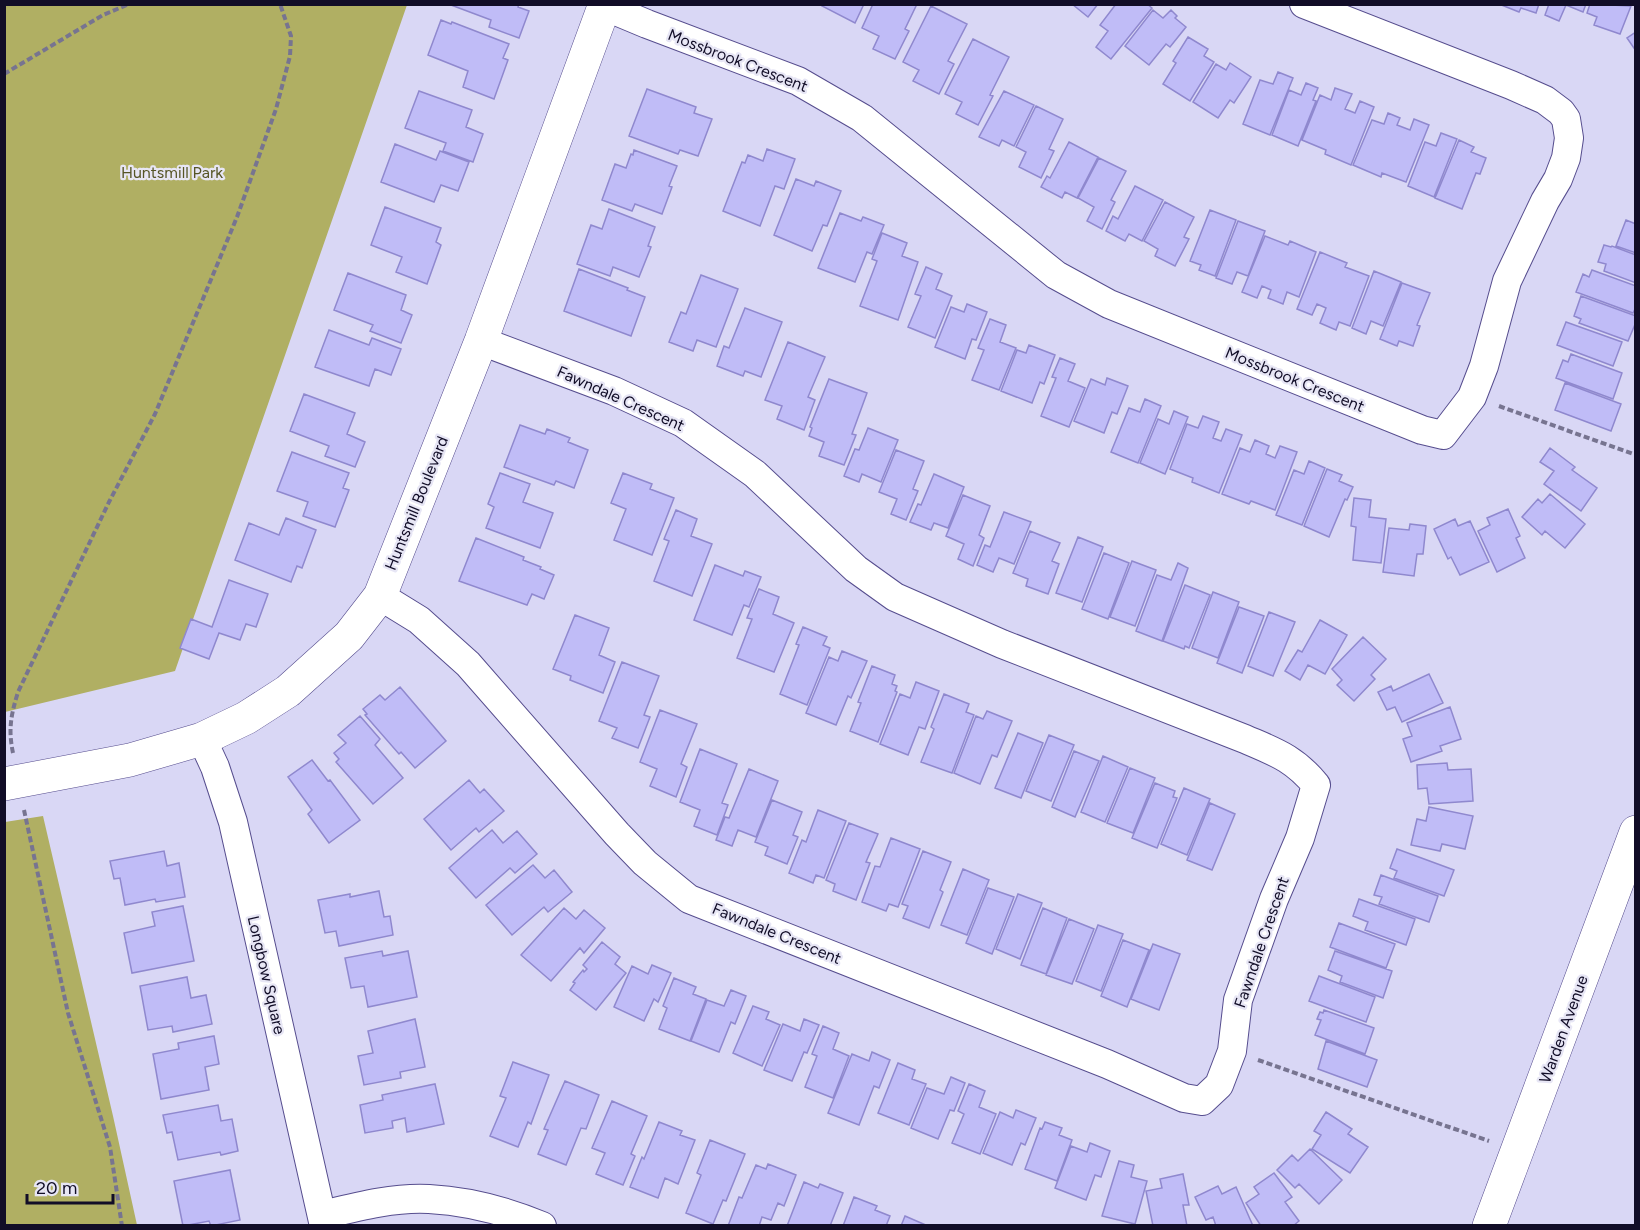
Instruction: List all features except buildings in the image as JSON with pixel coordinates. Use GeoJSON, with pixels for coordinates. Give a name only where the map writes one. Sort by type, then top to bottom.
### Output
{"type":"FeatureCollection","features":[{"type":"Feature","properties":{"kind":"street","name":"Mossbrook Crescent"},"geometry":{"type":"LineString","coordinates":[[604,5],[646,24],[798,81],[862,118],[1056,275],[1109,304],[1422,430],[1443,435],[1472,397],[1484,366],[1507,281],[1558,179],[1566,158],[1569,138],[1566,119],[1561,112],[1545,100],[1511,85],[1304,4]]}},
{"type":"Feature","properties":{"kind":"street","name":"Huntsmill Boulevard"},"geometry":{"type":"LineString","coordinates":[[11,783],[130,760],[202,739],[246,718],[288,691],[349,636],[380,596],[481,341],[604,5]]}},
{"type":"Feature","properties":{"kind":"street","name":"Fawndale Crescent"},"geometry":{"type":"LineString","coordinates":[[380,596],[419,620],[468,664],[617,834],[645,863],[689,898],[1107,1064],[1184,1098],[1202,1101],[1219,1085],[1232,1051],[1238,1000],[1313,798],[1316,785],[1302,768],[1245,739],[1002,644],[895,597],[856,569],[755,474],[683,423],[614,391],[481,341]]}},
{"type":"Feature","properties":{"kind":"street","name":"Longbow Square"},"geometry":{"type":"LineString","coordinates":[[202,739],[233,822],[323,1220],[355,1207],[427,1199],[473,1204],[523,1218],[542,1226]]}},
{"type":"Feature","properties":{"kind":"street","name":"Warden Avenue"},"geometry":{"type":"LineString","coordinates":[[1489,1226],[1635,832]]}},
{"type":"Feature","properties":{"kind":"path"},"geometry":{"type":"LineString","coordinates":[[4,74],[103,15],[129,4]]}},
{"type":"Feature","properties":{"kind":"path"},"geometry":{"type":"LineString","coordinates":[[122,1226],[110,1147],[68,1013],[11,783],[10,716],[18,692],[109,502],[155,414],[237,217],[276,110],[290,56],[291,36],[280,4]]}},
{"type":"Feature","properties":{"kind":"path"},"geometry":{"type":"LineString","coordinates":[[1472,397],[1635,455]]}},
{"type":"Feature","properties":{"kind":"path"},"geometry":{"type":"LineString","coordinates":[[1232,1051],[1517,1151]]}},
{"type":"Feature","properties":{"kind":"green space","name":"Huntsmill Park"},"geometry":{"type":"Polygon","coordinates":[[[5,5],[407,5],[175,671],[5,712],[5,5]]]}},
{"type":"Feature","properties":{"kind":"green space"},"geometry":{"type":"Polygon","coordinates":[[[43,816],[137,1225],[5,1225],[5,822],[43,816]]]}}]}
